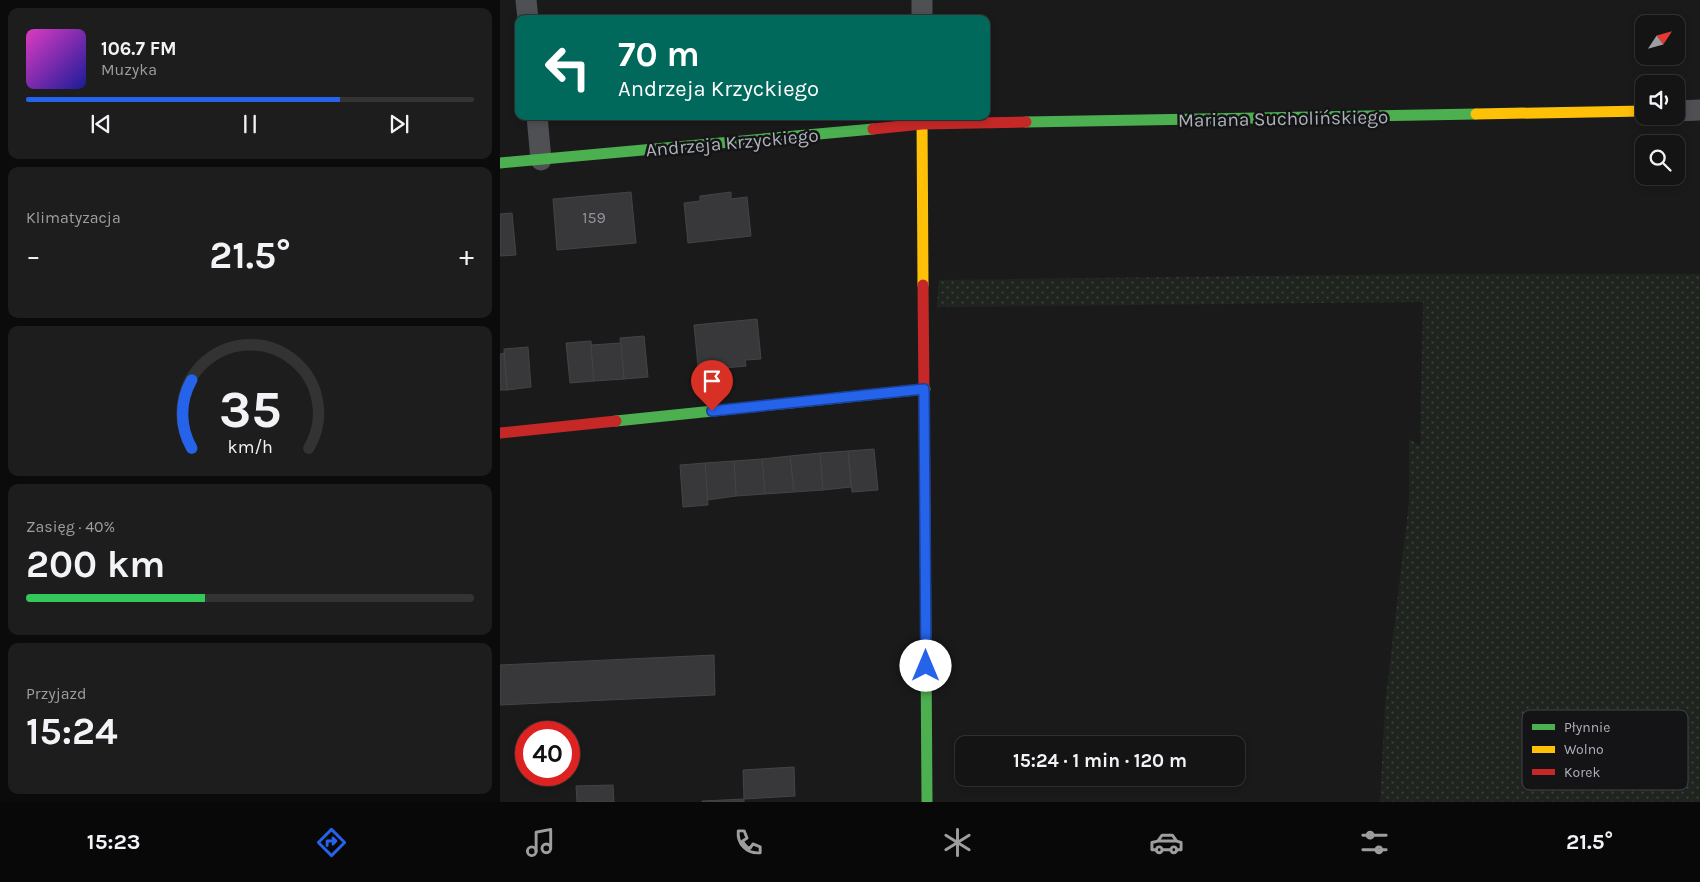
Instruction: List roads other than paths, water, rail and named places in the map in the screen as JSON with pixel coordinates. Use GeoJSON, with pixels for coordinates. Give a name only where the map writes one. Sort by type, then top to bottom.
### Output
{"type":"FeatureCollection","features":[{"type":"Feature","properties":{"kind":"street"},"geometry":{"type":"LineString","coordinates":[[526,0],[528,15]]}},
{"type":"Feature","properties":{"kind":"street"},"geometry":{"type":"LineString","coordinates":[[922,0],[922,15]]}},
{"type":"Feature","properties":{"kind":"street"},"geometry":{"type":"LineString","coordinates":[[1685,111],[1700,110]]}},
{"type":"Feature","properties":{"kind":"street","name":"Mariana Sucholińskiego"},"geometry":{"type":"LineString","coordinates":[[990,119],[1635,111]]}},
{"type":"Feature","properties":{"kind":"street"},"geometry":{"type":"LineString","coordinates":[[537,120],[541,160]]}},
{"type":"Feature","properties":{"kind":"street"},"geometry":{"type":"LineString","coordinates":[[922,120],[927,802]]}},
{"type":"Feature","properties":{"kind":"street","name":"Andrzeja Krzyckiego"},"geometry":{"type":"LineString","coordinates":[[500,163],[922,120]]}},
{"type":"Feature","properties":{"kind":"street"},"geometry":{"type":"LineString","coordinates":[[500,433],[924,389]]}}]}
